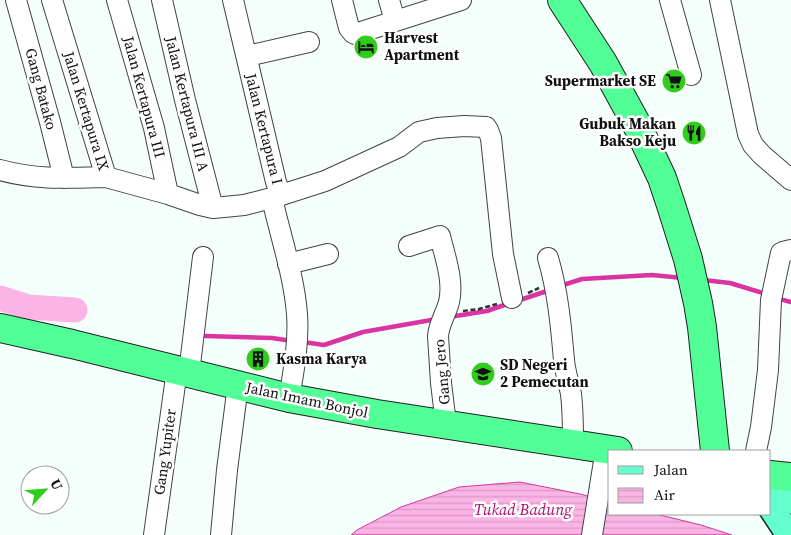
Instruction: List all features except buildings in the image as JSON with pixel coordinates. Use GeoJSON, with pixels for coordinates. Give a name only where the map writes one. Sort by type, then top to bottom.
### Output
{"type":"FeatureCollection","features":[{"type":"Feature","properties":{"kind":"highway"},"geometry":{"type":"LineString","coordinates":[[569,2],[633,117],[662,178],[688,259],[698,303],[716,450]]}},
{"type":"Feature","properties":{"kind":"highway","name":"Jalan Imam Bonjol"},"geometry":{"type":"LineString","coordinates":[[0,328],[72,344],[188,356],[238,385],[289,398],[377,414],[612,450]]}},
{"type":"Feature","properties":{"kind":"main road"},"geometry":{"type":"LineString","coordinates":[[778,476],[791,501]]}},
{"type":"Feature","properties":{"kind":"main road"},"geometry":{"type":"LineString","coordinates":[[771,508],[789,535]]}},
{"type":"Feature","properties":{"kind":"street","name":"Gang Batako"},"geometry":{"type":"LineString","coordinates":[[16,0],[64,178]]}},
{"type":"Feature","properties":{"kind":"street","name":"Jalan Kertapura IX"},"geometry":{"type":"LineString","coordinates":[[0,170],[29,177],[56,179],[106,177],[52,0]]}},
{"type":"Feature","properties":{"kind":"street","name":"Jalan Kertapura III"},"geometry":{"type":"LineString","coordinates":[[117,0],[154,128],[168,194]]}},
{"type":"Feature","properties":{"kind":"street","name":"Jalan Kertapura III A"},"geometry":{"type":"LineString","coordinates":[[162,0],[213,208]]}},
{"type":"Feature","properties":{"kind":"street","name":"Jalan Kertapura I"},"geometry":{"type":"LineString","coordinates":[[234,0],[276,182],[276,196],[337,176],[399,147],[419,132],[437,128],[486,127],[491,138],[503,254],[512,298]]}},
{"type":"Feature","properties":{"kind":"street"},"geometry":{"type":"LineString","coordinates":[[342,0],[349,28],[356,34],[461,0]]}},
{"type":"Feature","properties":{"kind":"street"},"geometry":{"type":"LineString","coordinates":[[389,0],[395,21]]}},
{"type":"Feature","properties":{"kind":"street"},"geometry":{"type":"LineString","coordinates":[[670,0],[691,75]]}},
{"type":"Feature","properties":{"kind":"street"},"geometry":{"type":"LineString","coordinates":[[720,0],[748,134],[753,145],[762,155],[791,180]]}},
{"type":"Feature","properties":{"kind":"street"},"geometry":{"type":"LineString","coordinates":[[247,56],[308,42]]}},
{"type":"Feature","properties":{"kind":"street"},"geometry":{"type":"LineString","coordinates":[[106,177],[213,208],[244,205],[276,196],[297,314],[297,340],[289,398]]}},
{"type":"Feature","properties":{"kind":"street","name":"Gang Jero"},"geometry":{"type":"LineString","coordinates":[[409,246],[440,236],[450,282],[451,292],[442,321],[438,345],[446,424]]}},
{"type":"Feature","properties":{"kind":"street"},"geometry":{"type":"LineString","coordinates":[[756,450],[761,428],[768,370],[772,293],[781,253],[791,250]]}},
{"type":"Feature","properties":{"kind":"street"},"geometry":{"type":"LineString","coordinates":[[288,264],[328,254]]}},
{"type":"Feature","properties":{"kind":"street","name":"Gang Yupiter"},"geometry":{"type":"LineString","coordinates":[[154,535],[188,356],[203,257]]}},
{"type":"Feature","properties":{"kind":"street"},"geometry":{"type":"LineString","coordinates":[[548,258],[556,290],[564,362],[572,405],[573,444]]}},
{"type":"Feature","properties":{"kind":"street"},"geometry":{"type":"LineString","coordinates":[[221,535],[238,385]]}},
{"type":"Feature","properties":{"kind":"street"},"geometry":{"type":"LineString","coordinates":[[592,535],[599,493],[608,463]]}},
{"type":"Feature","properties":{"kind":"water","name":"Tukad Badung"},"geometry":{"type":"Polygon","coordinates":[[[520,482],[608,501],[608,515],[660,515],[732,535],[351,535],[401,507],[459,487],[520,482]]]}},
{"type":"Feature","properties":{"kind":"waterway"},"geometry":{"type":"LineString","coordinates":[[560,286],[582,279],[652,275],[683,278]]}},
{"type":"Feature","properties":{"kind":"waterway"},"geometry":{"type":"LineString","coordinates":[[703,280],[730,283],[766,294]]}},
{"type":"Feature","properties":{"kind":"waterway"},"geometry":{"type":"LineString","coordinates":[[517,301],[550,290]]}},
{"type":"Feature","properties":{"kind":"waterway"},"geometry":{"type":"LineString","coordinates":[[0,298],[28,307],[75,310]]}},
{"type":"Feature","properties":{"kind":"waterway"},"geometry":{"type":"LineString","coordinates":[[776,298],[791,302]]}},
{"type":"Feature","properties":{"kind":"waterway"},"geometry":{"type":"LineString","coordinates":[[449,317],[487,311],[510,303]]}},
{"type":"Feature","properties":{"kind":"waterway"},"geometry":{"type":"LineString","coordinates":[[303,342],[324,345],[363,332],[437,319]]}},
{"type":"Feature","properties":{"kind":"waterway"},"geometry":{"type":"LineString","coordinates":[[205,336],[272,338],[292,341]]}},
{"type":"Feature","properties":{"kind":"place","name":"Harvest Apartment"},"geometry":{"type":"Point","coordinates":[366,47]}},
{"type":"Feature","properties":{"kind":"place","name":"Supermarket SE"},"geometry":{"type":"Point","coordinates":[674,81]}},
{"type":"Feature","properties":{"kind":"place","name":"Gubuk Makan Bakso Keju"},"geometry":{"type":"Point","coordinates":[694,133]}},
{"type":"Feature","properties":{"kind":"place","name":"Kasma Karya"},"geometry":{"type":"Point","coordinates":[258,359]}},
{"type":"Feature","properties":{"kind":"place","name":"SD Negeri 2 Pemecutan"},"geometry":{"type":"Point","coordinates":[483,374]}}]}
